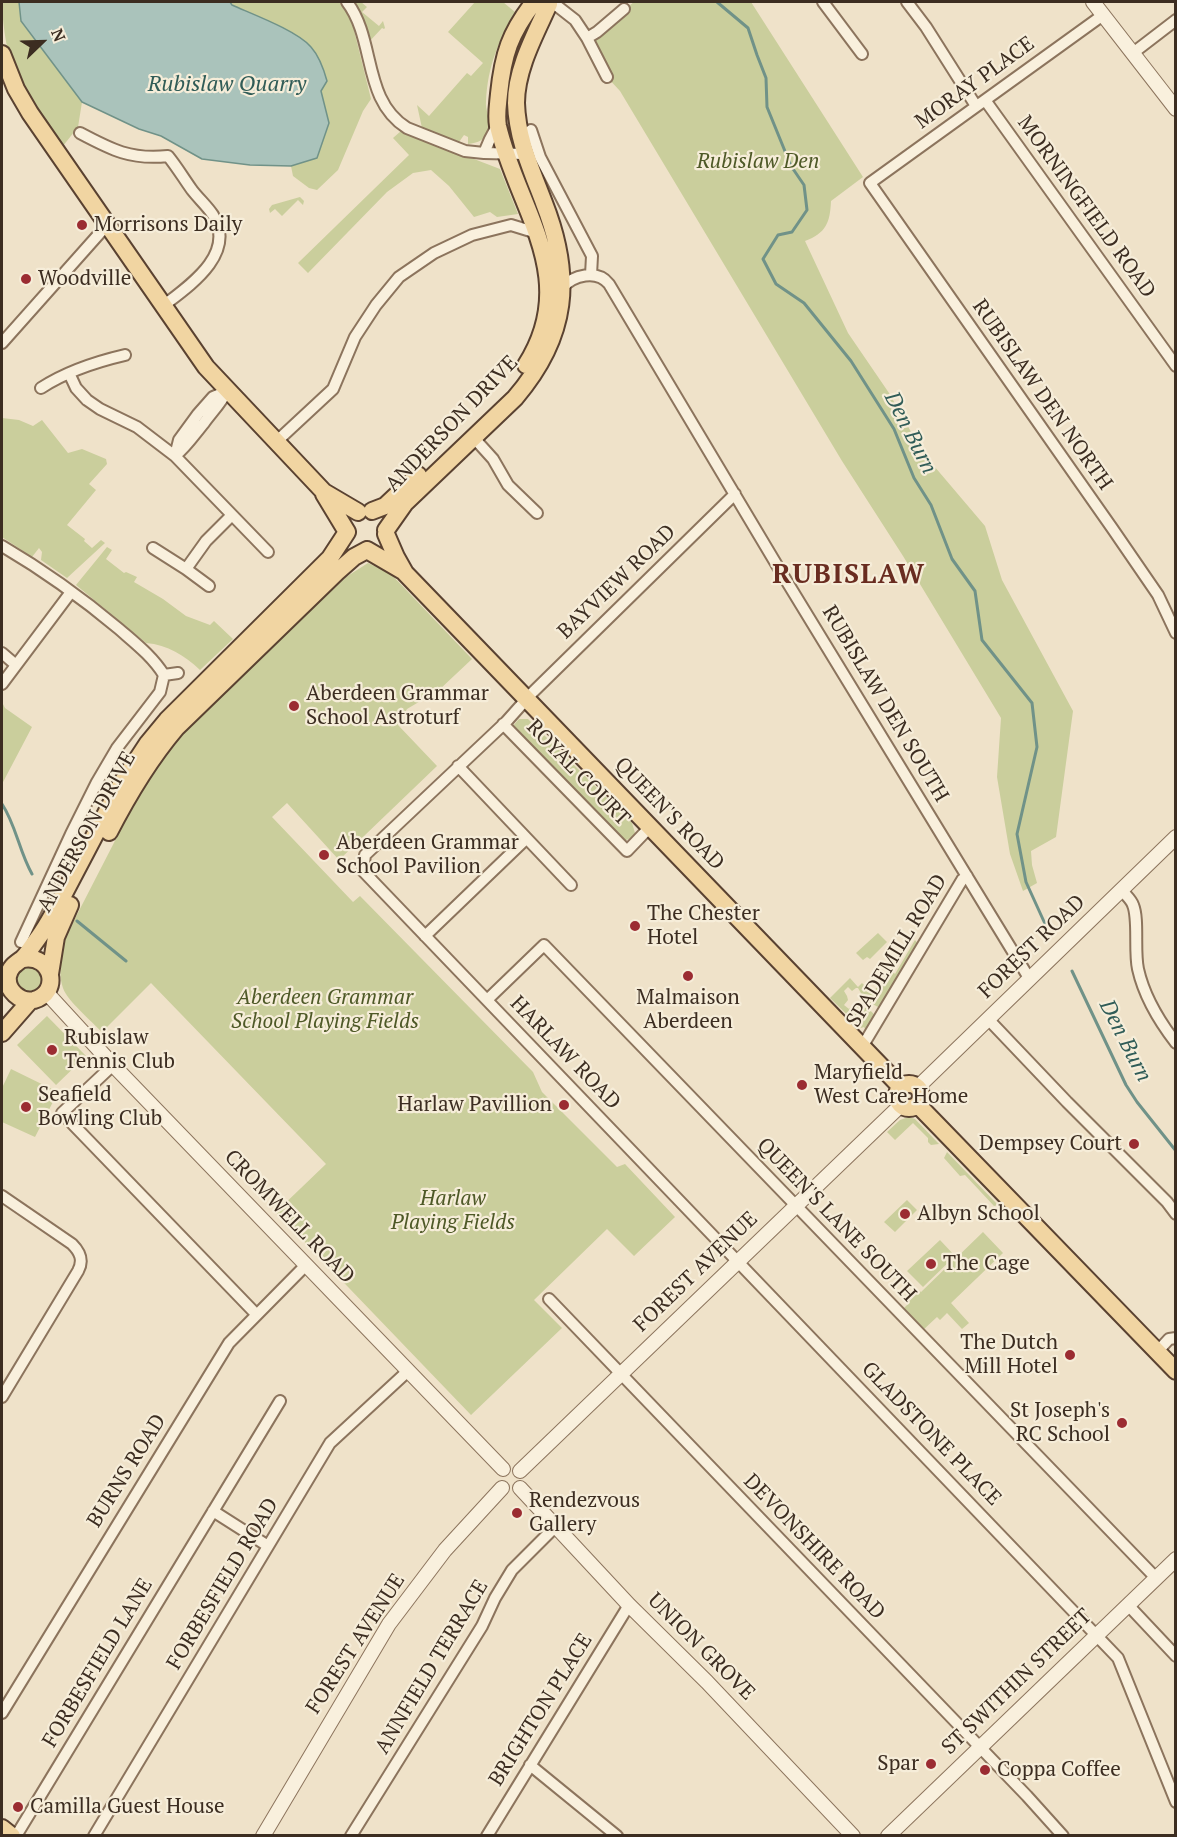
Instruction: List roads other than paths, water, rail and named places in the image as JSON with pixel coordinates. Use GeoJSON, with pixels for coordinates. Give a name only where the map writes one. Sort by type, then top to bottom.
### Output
{"type":"FeatureCollection","features":[{"type":"Feature","properties":{"kind":"main road","name":"ANDERSON DRIVE"},"geometry":{"type":"LineString","coordinates":[[365,512],[385,506],[508,390],[532,356],[542,330],[548,299],[546,272],[537,233],[507,154],[498,124],[497,112],[505,54],[517,25],[546,2]]}},
{"type":"Feature","properties":{"kind":"main road","name":"ANDERSON DRIVE"},"geometry":{"type":"LineString","coordinates":[[386,532],[398,510],[515,398],[537,370],[555,331],[562,288],[558,245],[525,153],[518,124],[516,101],[518,82],[546,2]]}},
{"type":"Feature","properties":{"kind":"main road","name":"ANDERSON DRIVE"},"geometry":{"type":"LineString","coordinates":[[507,154],[510,138],[507,105],[513,63],[523,37],[546,2]]}},
{"type":"Feature","properties":{"kind":"main road"},"geometry":{"type":"LineString","coordinates":[[2,54],[16,89],[30,113],[194,351],[227,391],[324,492],[352,543],[367,550],[381,544],[386,532],[382,518],[324,492]]}},
{"type":"Feature","properties":{"kind":"main road"},"geometry":{"type":"LineString","coordinates":[[347,532],[350,520],[365,512]]}},
{"type":"Feature","properties":{"kind":"main road","name":"ANDERSON DRIVE"},"geometry":{"type":"LineString","coordinates":[[12,970],[47,925],[121,784],[148,743],[188,699],[330,558],[347,532]]}},
{"type":"Feature","properties":{"kind":"main road","name":"QUEEN'S ROAD"},"geometry":{"type":"LineString","coordinates":[[386,532],[404,572]]}},
{"type":"Feature","properties":{"kind":"main road","name":"ANDERSON DRIVE"},"geometry":{"type":"LineString","coordinates":[[50,974],[56,937],[64,917],[130,792],[158,749],[196,708],[336,572],[367,550]]}},
{"type":"Feature","properties":{"kind":"main road","name":"QUEEN'S ROAD"},"geometry":{"type":"LineString","coordinates":[[367,550],[404,572],[901,1087]]}},
{"type":"Feature","properties":{"kind":"main road"},"geometry":{"type":"LineString","coordinates":[[37,959],[43,962],[51,980],[46,992],[36,1000],[21,999],[12,970],[37,959]]}},
{"type":"Feature","properties":{"kind":"main road"},"geometry":{"type":"LineString","coordinates":[[2,1031],[12,970]]}},
{"type":"Feature","properties":{"kind":"main road"},"geometry":{"type":"LineString","coordinates":[[2,1031],[30,1000]]}},
{"type":"Feature","properties":{"kind":"main road"},"geometry":{"type":"LineString","coordinates":[[910,1105],[922,1097],[918,1087],[910,1083],[901,1087],[897,1096],[910,1105],[1176,1371]]}},
{"type":"Feature","properties":{"kind":"main road"},"geometry":{"type":"LineString","coordinates":[[2,1828],[12,1836]]}},
{"type":"Feature","properties":{"kind":"street"},"geometry":{"type":"LineString","coordinates":[[347,2],[359,22],[377,90],[390,113],[399,123],[465,150],[484,153],[525,153]]}},
{"type":"Feature","properties":{"kind":"street"},"geometry":{"type":"LineString","coordinates":[[546,2],[574,20],[587,38],[607,77]]}},
{"type":"Feature","properties":{"kind":"street"},"geometry":{"type":"LineString","coordinates":[[824,2],[862,54]]}},
{"type":"Feature","properties":{"kind":"street","name":"MORNINGFIELD ROAD"},"geometry":{"type":"LineString","coordinates":[[907,2],[1176,366]]}},
{"type":"Feature","properties":{"kind":"street"},"geometry":{"type":"LineString","coordinates":[[1093,2],[1176,109]]}},
{"type":"Feature","properties":{"kind":"street"},"geometry":{"type":"LineString","coordinates":[[587,38],[624,9]]}},
{"type":"Feature","properties":{"kind":"street","name":"MORAY PLACE"},"geometry":{"type":"LineString","coordinates":[[870,183],[1103,15]]}},
{"type":"Feature","properties":{"kind":"street"},"geometry":{"type":"LineString","coordinates":[[1133,53],[1176,20]]}},
{"type":"Feature","properties":{"kind":"street"},"geometry":{"type":"LineString","coordinates":[[484,153],[498,124]]}},
{"type":"Feature","properties":{"kind":"street"},"geometry":{"type":"LineString","coordinates":[[531,130],[540,157],[592,256],[591,275],[567,282],[562,288]]}},
{"type":"Feature","properties":{"kind":"street"},"geometry":{"type":"LineString","coordinates":[[80,133],[117,151],[147,158],[168,156],[213,216],[218,230],[218,247],[212,262],[202,274],[163,306]]}},
{"type":"Feature","properties":{"kind":"street","name":"RUBISLAW DEN NORTH"},"geometry":{"type":"LineString","coordinates":[[870,183],[1119,537],[1158,595],[1176,633]]}},
{"type":"Feature","properties":{"kind":"street"},"geometry":{"type":"LineString","coordinates":[[276,442],[333,389],[355,337],[375,304],[399,277],[434,253],[472,235],[489,224],[511,225],[537,233]]}},
{"type":"Feature","properties":{"kind":"street"},"geometry":{"type":"LineString","coordinates":[[2,343],[107,225]]}},
{"type":"Feature","properties":{"kind":"street","name":"RUBISLAW DEN SOUTH"},"geometry":{"type":"LineString","coordinates":[[591,275],[602,276],[609,284],[1029,978]]}},
{"type":"Feature","properties":{"kind":"street"},"geometry":{"type":"LineString","coordinates":[[41,388],[88,364],[125,355]]}},
{"type":"Feature","properties":{"kind":"street"},"geometry":{"type":"LineString","coordinates":[[69,372],[76,388],[87,400],[137,427],[175,456],[268,552]]}},
{"type":"Feature","properties":{"kind":"street"},"geometry":{"type":"LineString","coordinates":[[175,456],[179,440],[198,414],[213,397],[227,391]]}},
{"type":"Feature","properties":{"kind":"street"},"geometry":{"type":"LineString","coordinates":[[474,438],[493,459],[508,485],[537,513]]}},
{"type":"Feature","properties":{"kind":"street","name":"BAYVIEW ROAD"},"geometry":{"type":"LineString","coordinates":[[363,871],[365,855],[503,724],[735,494]]}},
{"type":"Feature","properties":{"kind":"street"},"geometry":{"type":"LineString","coordinates":[[186,569],[206,541],[232,515]]}},
{"type":"Feature","properties":{"kind":"street"},"geometry":{"type":"LineString","coordinates":[[2,546],[71,592],[137,644],[157,663],[164,675],[178,673]]}},
{"type":"Feature","properties":{"kind":"street"},"geometry":{"type":"LineString","coordinates":[[153,548],[209,586]]}},
{"type":"Feature","properties":{"kind":"street"},"geometry":{"type":"LineString","coordinates":[[2,684],[71,592]]}},
{"type":"Feature","properties":{"kind":"street"},"geometry":{"type":"LineString","coordinates":[[2,653],[16,665]]}},
{"type":"Feature","properties":{"kind":"street","name":"ANDERSON DRIVE"},"geometry":{"type":"LineString","coordinates":[[12,970],[46,888],[97,782],[117,748],[160,692],[164,675]]}},
{"type":"Feature","properties":{"kind":"street","name":"ROYAL COURT"},"geometry":{"type":"LineString","coordinates":[[503,724],[627,851],[650,827]]}},
{"type":"Feature","properties":{"kind":"street"},"geometry":{"type":"LineString","coordinates":[[458,766],[571,885]]}},
{"type":"Feature","properties":{"kind":"street"},"geometry":{"type":"LineString","coordinates":[[424,936],[526,840]]}},
{"type":"Feature","properties":{"kind":"street","name":"FOREST ROAD"},"geometry":{"type":"LineString","coordinates":[[918,1087],[1029,978],[1173,844]]}},
{"type":"Feature","properties":{"kind":"street","name":"HARLAW ROAD"},"geometry":{"type":"LineString","coordinates":[[363,871],[737,1262]]}},
{"type":"Feature","properties":{"kind":"street","name":"SPADEMILL ROAD"},"geometry":{"type":"LineString","coordinates":[[862,1047],[962,880],[967,876]]}},
{"type":"Feature","properties":{"kind":"street","name":"ANDERSON DRIVE"},"geometry":{"type":"LineString","coordinates":[[46,888],[63,895]]}},
{"type":"Feature","properties":{"kind":"street"},"geometry":{"type":"LineString","coordinates":[[1122,890],[1134,907],[1135,952],[1144,991],[1165,1030],[1176,1043]]}},
{"type":"Feature","properties":{"kind":"street","name":"QUEEN'S LANE SOUTH"},"geometry":{"type":"LineString","coordinates":[[487,1000],[544,945],[1156,1578]]}},
{"type":"Feature","properties":{"kind":"street","name":"CROMWELL ROAD"},"geometry":{"type":"LineString","coordinates":[[46,992],[113,1065],[502,1470]]}},
{"type":"Feature","properties":{"kind":"street"},"geometry":{"type":"LineString","coordinates":[[988,1019],[1167,1202],[1176,1214]]}},
{"type":"Feature","properties":{"kind":"street"},"geometry":{"type":"LineString","coordinates":[[113,1065],[62,1113],[256,1314]]}},
{"type":"Feature","properties":{"kind":"street","name":"FOREST AVENUE"},"geometry":{"type":"LineString","coordinates":[[520,1470],[795,1206],[910,1105]]}},
{"type":"Feature","properties":{"kind":"street"},"geometry":{"type":"LineString","coordinates":[[2,1196],[72,1244],[81,1262],[78,1271],[2,1397]]}},
{"type":"Feature","properties":{"kind":"street","name":"GLADSTONE PLACE"},"geometry":{"type":"LineString","coordinates":[[737,1262],[1118,1658],[1176,1802]]}},
{"type":"Feature","properties":{"kind":"street","name":"BURNS ROAD"},"geometry":{"type":"LineString","coordinates":[[2,1713],[230,1342],[306,1265]]}},
{"type":"Feature","properties":{"kind":"street","name":"DEVONSHIRE ROAD"},"geometry":{"type":"LineString","coordinates":[[549,1299],[1063,1836]]}},
{"type":"Feature","properties":{"kind":"street"},"geometry":{"type":"LineString","coordinates":[[1156,1352],[1169,1339],[1176,1338]]}},
{"type":"Feature","properties":{"kind":"street","name":"FORBESFIELD ROAD"},"geometry":{"type":"LineString","coordinates":[[94,1836],[330,1443],[408,1371]]}},
{"type":"Feature","properties":{"kind":"street","name":"FORBESFIELD LANE"},"geometry":{"type":"LineString","coordinates":[[16,1836],[280,1401]]}},
{"type":"Feature","properties":{"kind":"street"},"geometry":{"type":"LineString","coordinates":[[510,1466],[518,1468],[524,1481],[520,1488],[513,1491],[502,1488],[499,1477],[502,1470],[510,1466]]}},
{"type":"Feature","properties":{"kind":"street","name":"FOREST AVENUE"},"geometry":{"type":"LineString","coordinates":[[263,1836],[389,1624],[445,1550],[502,1488]]}},
{"type":"Feature","properties":{"kind":"street","name":"UNION GROVE"},"geometry":{"type":"LineString","coordinates":[[520,1488],[629,1605],[707,1682],[853,1836]]}},
{"type":"Feature","properties":{"kind":"street"},"geometry":{"type":"LineString","coordinates":[[213,1511],[268,1546]]}},
{"type":"Feature","properties":{"kind":"street","name":"ANNFIELD TERRACE"},"geometry":{"type":"LineString","coordinates":[[351,1836],[482,1626],[512,1569],[556,1526]]}},
{"type":"Feature","properties":{"kind":"street","name":"ST SWITHIN STREET"},"geometry":{"type":"LineString","coordinates":[[888,1836],[1176,1559]]}},
{"type":"Feature","properties":{"kind":"street","name":"BRIGHTON PLACE"},"geometry":{"type":"LineString","coordinates":[[486,1836],[629,1605]]}},
{"type":"Feature","properties":{"kind":"street"},"geometry":{"type":"LineString","coordinates":[[1128,1605],[1176,1656]]}},
{"type":"Feature","properties":{"kind":"street"},"geometry":{"type":"LineString","coordinates":[[530,1765],[617,1836]]}},
{"type":"Feature","properties":{"kind":"water","name":"Rubislaw Quarry"},"geometry":{"type":"Polygon","coordinates":[[[19,2],[230,2],[232,5],[286,29],[311,47],[319,59],[327,81],[321,91],[329,123],[317,158],[291,166],[250,165],[202,159],[161,136],[139,129],[82,102],[21,21],[19,2]]]}},
{"type":"Feature","properties":{"kind":"waterway","name":"Den Burn"},"geometry":{"type":"LineString","coordinates":[[717,2],[748,28],[766,78],[767,107],[791,166],[804,185],[807,210],[792,232],[778,235],[763,259],[776,284],[804,303],[851,361],[894,429],[914,478],[931,505],[952,559],[975,591],[982,640],[1032,703],[1037,747],[1017,834],[1026,882],[1046,926]]}},
{"type":"Feature","properties":{"kind":"waterway"},"geometry":{"type":"LineString","coordinates":[[2,804],[32,874]]}},
{"type":"Feature","properties":{"kind":"waterway"},"geometry":{"type":"LineString","coordinates":[[77,921],[126,961]]}},
{"type":"Feature","properties":{"kind":"waterway","name":"Den Burn"},"geometry":{"type":"LineString","coordinates":[[1072,971],[1126,1085],[1176,1151]]}},
{"type":"Feature","properties":{"kind":"place","name":"Morrisons Daily"},"geometry":{"type":"Point","coordinates":[82,225]}},
{"type":"Feature","properties":{"kind":"place","name":"Woodville"},"geometry":{"type":"Point","coordinates":[26,279]}},
{"type":"Feature","properties":{"kind":"place","name":"Aberdeen Grammar School Astroturf"},"geometry":{"type":"Point","coordinates":[294,706]}},
{"type":"Feature","properties":{"kind":"place","name":"Aberdeen Grammar School Pavilion"},"geometry":{"type":"Point","coordinates":[324,855]}},
{"type":"Feature","properties":{"kind":"place","name":"The Chester Hotel"},"geometry":{"type":"Point","coordinates":[635,926]}},
{"type":"Feature","properties":{"kind":"place","name":"Malmaison Aberdeen"},"geometry":{"type":"Point","coordinates":[688,976]}},
{"type":"Feature","properties":{"kind":"place","name":"Rubislaw Tennis Club"},"geometry":{"type":"Point","coordinates":[52,1050]}},
{"type":"Feature","properties":{"kind":"place","name":"Maryfield West Care Home"},"geometry":{"type":"Point","coordinates":[802,1085]}},
{"type":"Feature","properties":{"kind":"place","name":"Harlaw Pavillion"},"geometry":{"type":"Point","coordinates":[564,1105]}},
{"type":"Feature","properties":{"kind":"place","name":"Seafield Bowling Club"},"geometry":{"type":"Point","coordinates":[26,1107]}},
{"type":"Feature","properties":{"kind":"place","name":"Dempsey Court"},"geometry":{"type":"Point","coordinates":[1134,1144]}},
{"type":"Feature","properties":{"kind":"place","name":"Albyn School"},"geometry":{"type":"Point","coordinates":[905,1214]}},
{"type":"Feature","properties":{"kind":"place","name":"The Cage"},"geometry":{"type":"Point","coordinates":[931,1264]}},
{"type":"Feature","properties":{"kind":"place","name":"The Dutch Mill Hotel"},"geometry":{"type":"Point","coordinates":[1070,1355]}},
{"type":"Feature","properties":{"kind":"place","name":"St Joseph's RC School"},"geometry":{"type":"Point","coordinates":[1122,1423]}},
{"type":"Feature","properties":{"kind":"place","name":"Rendezvous Gallery"},"geometry":{"type":"Point","coordinates":[517,1513]}},
{"type":"Feature","properties":{"kind":"place","name":"Spar"},"geometry":{"type":"Point","coordinates":[931,1764]}},
{"type":"Feature","properties":{"kind":"place","name":"Coppa Coffee"},"geometry":{"type":"Point","coordinates":[985,1770]}},
{"type":"Feature","properties":{"kind":"place","name":"Camilla Guest House"},"geometry":{"type":"Point","coordinates":[18,1807]}},
{"type":"Feature","properties":{"kind":"district","name":"RUBISLAW"},"geometry":{"type":"Point","coordinates":[849,575]}},
{"type":"Feature","properties":{"kind":"park label","name":"Rubislaw Den"},"geometry":{"type":"Point","coordinates":[758,162]}},
{"type":"Feature","properties":{"kind":"park label","name":"Aberdeen Grammar School Playing Fields"},"geometry":{"type":"Point","coordinates":[325,1010]}},
{"type":"Feature","properties":{"kind":"park label","name":"Harlaw Playing Fields"},"geometry":{"type":"Point","coordinates":[453,1211]}}]}
